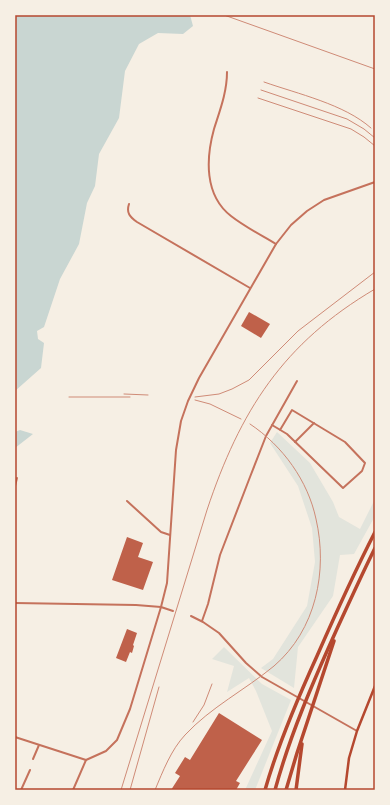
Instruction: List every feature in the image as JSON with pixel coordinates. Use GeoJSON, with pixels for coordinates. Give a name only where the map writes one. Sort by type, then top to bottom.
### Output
{"type":"FeatureCollection","features":[{"type":"Feature","properties":{"kind":"highway"},"geometry":{"type":"LineString","coordinates":[[265,790],[294,708],[330,626],[375,532]]}},
{"type":"Feature","properties":{"kind":"highway"},"geometry":{"type":"LineString","coordinates":[[275,790],[301,712],[338,626],[375,548]]}},
{"type":"Feature","properties":{"kind":"highway"},"geometry":{"type":"LineString","coordinates":[[286,790],[338,626]]}},
{"type":"Feature","properties":{"kind":"highway"},"geometry":{"type":"LineString","coordinates":[[296,790],[304,732]]}},
{"type":"Feature","properties":{"kind":"main road"},"geometry":{"type":"LineString","coordinates":[[345,790],[349,758],[357,731],[375,686]]}},
{"type":"Feature","properties":{"kind":"street"},"geometry":{"type":"LineString","coordinates":[[227,72],[227,85],[208,156],[209,180],[214,194],[222,208],[231,216],[276,244]]}},
{"type":"Feature","properties":{"kind":"street"},"geometry":{"type":"LineString","coordinates":[[15,737],[86,760],[106,751],[117,740],[130,709],[167,583],[176,450],[181,421],[199,378],[276,244],[291,225],[307,211],[324,200],[375,182]]}},
{"type":"Feature","properties":{"kind":"street"},"geometry":{"type":"LineString","coordinates":[[129,204],[128,212],[130,217],[137,222],[250,288]]}},
{"type":"Feature","properties":{"kind":"street"},"geometry":{"type":"LineString","coordinates":[[202,621],[208,604],[220,555],[266,436],[297,381]]}},
{"type":"Feature","properties":{"kind":"street"},"geometry":{"type":"LineString","coordinates":[[272,425],[295,442],[343,488],[362,471],[365,463],[345,442],[292,410],[280,430]]}},
{"type":"Feature","properties":{"kind":"street"},"geometry":{"type":"LineString","coordinates":[[295,442],[314,424]]}},
{"type":"Feature","properties":{"kind":"street"},"geometry":{"type":"LineString","coordinates":[[15,486],[17,478]]}},
{"type":"Feature","properties":{"kind":"street"},"geometry":{"type":"LineString","coordinates":[[127,501],[161,532],[170,535]]}},
{"type":"Feature","properties":{"kind":"street"},"geometry":{"type":"LineString","coordinates":[[15,603],[97,604],[161,607],[173,611]]}},
{"type":"Feature","properties":{"kind":"street"},"geometry":{"type":"LineString","coordinates":[[191,616],[219,632],[246,663],[262,678],[357,731]]}},
{"type":"Feature","properties":{"kind":"street"},"geometry":{"type":"LineString","coordinates":[[34,759],[39,745]]}},
{"type":"Feature","properties":{"kind":"street"},"geometry":{"type":"LineString","coordinates":[[73,790],[86,760]]}},
{"type":"Feature","properties":{"kind":"street"},"geometry":{"type":"LineString","coordinates":[[21,790],[30,770]]}},
{"type":"Feature","properties":{"kind":"shaded area"},"geometry":{"type":"Polygon","coordinates":[[[15,15],[190,15],[193,26],[183,34],[158,33],[139,44],[125,71],[119,118],[99,154],[95,186],[87,203],[79,244],[60,279],[44,327],[37,331],[38,339],[44,343],[41,368],[15,391],[15,15]]]}},
{"type":"Feature","properties":{"kind":"shaded area"},"geometry":{"type":"Polygon","coordinates":[[[20,430],[33,434],[15,448],[15,432],[20,430]]]}},
{"type":"Feature","properties":{"kind":"shaded area"},"geometry":{"type":"Polygon","coordinates":[[[277,432],[310,463],[333,502],[339,517],[360,529],[375,499],[375,516],[354,554],[340,555],[333,596],[298,647],[294,688],[261,668],[273,659],[307,606],[315,562],[312,528],[298,486],[270,443],[277,432]]]}},
{"type":"Feature","properties":{"kind":"shaded area"},"geometry":{"type":"Polygon","coordinates":[[[224,647],[262,684],[291,700],[255,790],[245,790],[272,731],[256,691],[249,678],[227,692],[234,666],[212,659],[224,647]]]}},
{"type":"Feature","properties":{"kind":"building"},"geometry":{"type":"Polygon","coordinates":[[[249,312],[270,324],[261,338],[241,326],[249,312]]]}},
{"type":"Feature","properties":{"kind":"building"},"geometry":{"type":"Polygon","coordinates":[[[127,537],[143,543],[138,557],[153,562],[143,590],[112,580],[127,537]]]}},
{"type":"Feature","properties":{"kind":"building"},"geometry":{"type":"Polygon","coordinates":[[[127,629],[137,633],[132,653],[130,652],[126,662],[116,658],[127,629]]]}},
{"type":"Feature","properties":{"kind":"building"},"geometry":{"type":"Polygon","coordinates":[[[219,713],[262,740],[236,781],[240,783],[236,790],[171,790],[180,776],[175,773],[185,757],[190,760],[219,713]]]}},
{"type":"Feature","properties":{"kind":"railway"},"geometry":{"type":"LineString","coordinates":[[224,15],[375,69]]}},
{"type":"Feature","properties":{"kind":"railway"},"geometry":{"type":"LineString","coordinates":[[264,82],[320,100],[348,112],[371,128]]}},
{"type":"Feature","properties":{"kind":"railway"},"geometry":{"type":"LineString","coordinates":[[261,90],[347,119],[364,129],[375,138]]}},
{"type":"Feature","properties":{"kind":"railway"},"geometry":{"type":"LineString","coordinates":[[258,98],[351,129],[375,146]]}},
{"type":"Feature","properties":{"kind":"railway"},"geometry":{"type":"LineString","coordinates":[[195,397],[219,394],[249,380],[298,331],[375,272]]}},
{"type":"Feature","properties":{"kind":"railway"},"geometry":{"type":"LineString","coordinates":[[121,790],[207,510],[234,441],[250,411],[269,383],[290,357],[315,332],[343,310],[375,289]]}},
{"type":"Feature","properties":{"kind":"railway"},"geometry":{"type":"LineString","coordinates":[[124,394],[148,395]]}},
{"type":"Feature","properties":{"kind":"railway"},"geometry":{"type":"LineString","coordinates":[[69,397],[130,397]]}},
{"type":"Feature","properties":{"kind":"railway"},"geometry":{"type":"LineString","coordinates":[[195,400],[210,404],[241,419]]}},
{"type":"Feature","properties":{"kind":"railway"},"geometry":{"type":"LineString","coordinates":[[155,790],[171,754],[185,735],[217,707],[263,675],[288,651],[300,635],[309,617],[315,598],[319,579],[319,539],[316,519],[307,491],[300,478],[283,454],[273,443],[250,424]]}},
{"type":"Feature","properties":{"kind":"railway"},"geometry":{"type":"LineString","coordinates":[[193,722],[204,705],[212,684]]}},
{"type":"Feature","properties":{"kind":"railway"},"geometry":{"type":"LineString","coordinates":[[130,790],[159,687]]}}]}
